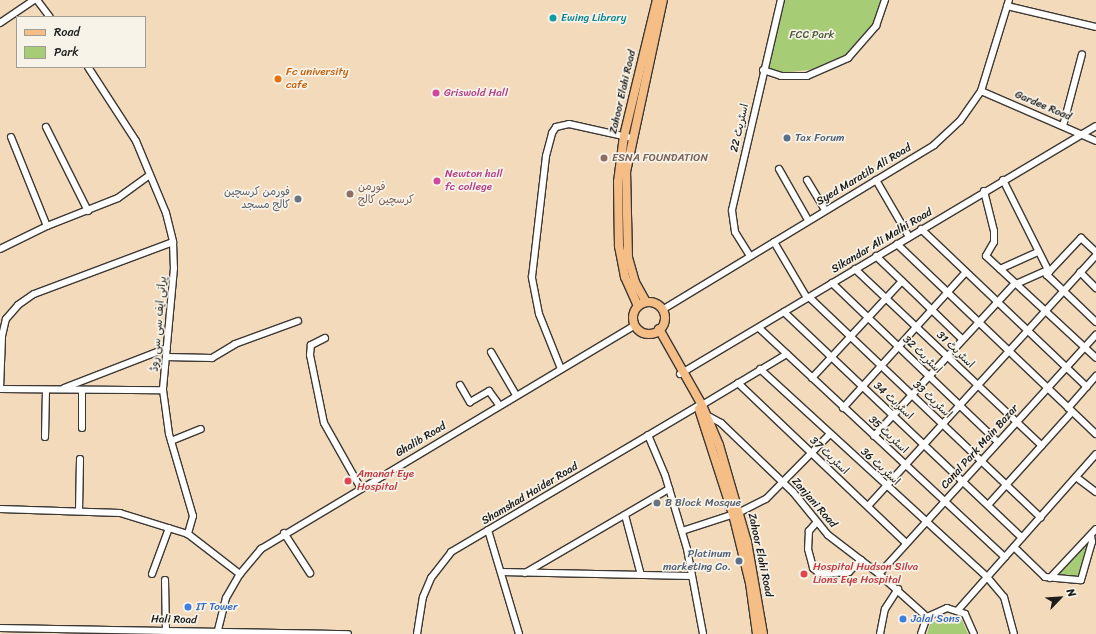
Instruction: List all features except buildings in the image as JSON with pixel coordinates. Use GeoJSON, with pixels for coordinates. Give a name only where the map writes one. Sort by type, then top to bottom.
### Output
{"type":"FeatureCollection","features":[{"type":"Feature","properties":{"kind":"main road","name":"Zahoor Elahi Road"},"geometry":{"type":"LineString","coordinates":[[638,306],[625,277],[619,246],[618,182],[657,0]]}},
{"type":"Feature","properties":{"kind":"main road","name":"Zahoor Elahi Road"},"geometry":{"type":"LineString","coordinates":[[646,302],[635,282],[626,244],[626,172],[628,137],[663,0]]}},
{"type":"Feature","properties":{"kind":"main road"},"geometry":{"type":"LineString","coordinates":[[646,302],[656,304],[662,310],[664,320],[657,331],[646,333],[635,325],[633,315],[638,306],[646,302]]}},
{"type":"Feature","properties":{"kind":"main road","name":"Zahoor Elahi Road"},"geometry":{"type":"LineString","coordinates":[[657,331],[700,406],[737,513],[750,583],[757,634]]}},
{"type":"Feature","properties":{"kind":"main road","name":"Zahoor Elahi Road"},"geometry":{"type":"LineString","coordinates":[[700,406],[708,416],[737,513],[763,634]]}},
{"type":"Feature","properties":{"kind":"street"},"geometry":{"type":"LineString","coordinates":[[0,23],[34,0]]}},
{"type":"Feature","properties":{"kind":"street"},"geometry":{"type":"LineString","coordinates":[[37,0],[49,16]]}},
{"type":"Feature","properties":{"kind":"street","name":"اسٹریٹ 22"},"geometry":{"type":"LineString","coordinates":[[750,256],[735,232],[732,210],[780,0]]}},
{"type":"Feature","properties":{"kind":"street"},"geometry":{"type":"LineString","coordinates":[[763,70],[781,76],[807,76],[848,58],[876,26],[886,0]]}},
{"type":"Feature","properties":{"kind":"street"},"geometry":{"type":"LineString","coordinates":[[1008,3],[1096,27]]}},
{"type":"Feature","properties":{"kind":"street","name":"Syed Maratib Ali Road"},"geometry":{"type":"LineString","coordinates":[[662,310],[808,220],[934,145],[960,121],[981,91],[1008,3]]}},
{"type":"Feature","properties":{"kind":"street"},"geometry":{"type":"LineString","coordinates":[[1063,126],[1082,54]]}},
{"type":"Feature","properties":{"kind":"street","name":"پرانی ایف سی سی روڈ"},"geometry":{"type":"LineString","coordinates":[[89,68],[136,141],[166,213],[173,242],[174,268],[163,390],[171,441],[193,516],[188,534]]}},
{"type":"Feature","properties":{"kind":"street","name":"Gardee Road"},"geometry":{"type":"LineString","coordinates":[[981,91],[1096,141]]}},
{"type":"Feature","properties":{"kind":"street"},"geometry":{"type":"LineString","coordinates":[[561,369],[539,314],[532,277],[546,156],[552,133],[561,125],[628,137]]}},
{"type":"Feature","properties":{"kind":"street","name":"Sikandar Ali Malhi Road"},"geometry":{"type":"LineString","coordinates":[[682,373],[759,328],[984,191],[1096,126]]}},
{"type":"Feature","properties":{"kind":"street"},"geometry":{"type":"LineString","coordinates":[[46,127],[88,211]]}},
{"type":"Feature","properties":{"kind":"street"},"geometry":{"type":"LineString","coordinates":[[10,137],[47,226]]}},
{"type":"Feature","properties":{"kind":"street"},"geometry":{"type":"LineString","coordinates":[[779,169],[808,220]]}},
{"type":"Feature","properties":{"kind":"street"},"geometry":{"type":"LineString","coordinates":[[0,249],[47,226],[118,198],[150,174]]}},
{"type":"Feature","properties":{"kind":"street"},"geometry":{"type":"LineString","coordinates":[[807,180],[825,210]]}},
{"type":"Feature","properties":{"kind":"street"},"geometry":{"type":"LineString","coordinates":[[876,180],[908,237]]}},
{"type":"Feature","properties":{"kind":"street"},"geometry":{"type":"LineString","coordinates":[[1003,180],[1048,271],[1047,275],[1096,322]]}},
{"type":"Feature","properties":{"kind":"street"},"geometry":{"type":"LineString","coordinates":[[984,191],[994,231],[994,242],[986,256],[1096,358]]}},
{"type":"Feature","properties":{"kind":"street"},"geometry":{"type":"LineString","coordinates":[[921,229],[1087,387]]}},
{"type":"Feature","properties":{"kind":"street"},"geometry":{"type":"LineString","coordinates":[[874,436],[962,339],[1016,284],[1048,271],[1081,238],[1096,252]]}},
{"type":"Feature","properties":{"kind":"street"},"geometry":{"type":"LineString","coordinates":[[163,390],[0,389],[2,336],[6,319],[18,305],[34,294],[173,242]]}},
{"type":"Feature","properties":{"kind":"street","name":"اسٹریٹ 33"},"geometry":{"type":"LineString","coordinates":[[774,242],[808,298],[881,365],[1041,518]]}},
{"type":"Feature","properties":{"kind":"street"},"geometry":{"type":"LineString","coordinates":[[897,244],[1096,434]]}},
{"type":"Feature","properties":{"kind":"street"},"geometry":{"type":"LineString","coordinates":[[1000,269],[1038,252]]}},
{"type":"Feature","properties":{"kind":"street"},"geometry":{"type":"LineString","coordinates":[[868,506],[1096,255]]}},
{"type":"Feature","properties":{"kind":"street"},"geometry":{"type":"LineString","coordinates":[[876,256],[962,339]]}},
{"type":"Feature","properties":{"kind":"street","name":"اسٹریٹ 31"},"geometry":{"type":"LineString","coordinates":[[855,269],[1042,446]]}},
{"type":"Feature","properties":{"kind":"street"},"geometry":{"type":"LineString","coordinates":[[843,408],[966,272]]}},
{"type":"Feature","properties":{"kind":"street"},"geometry":{"type":"LineString","coordinates":[[1080,272],[1096,288]]}},
{"type":"Feature","properties":{"kind":"street"},"geometry":{"type":"LineString","coordinates":[[812,378],[902,281]]}},
{"type":"Feature","properties":{"kind":"street","name":"اسٹریٹ 32"},"geometry":{"type":"LineString","coordinates":[[832,283],[998,442]]}},
{"type":"Feature","properties":{"kind":"street","name":"اسٹریٹ 34"},"geometry":{"type":"LineString","coordinates":[[784,312],[1022,538]]}},
{"type":"Feature","properties":{"kind":"street"},"geometry":{"type":"LineString","coordinates":[[166,357],[212,358],[241,341],[298,321]]}},
{"type":"Feature","properties":{"kind":"street","name":"Ghalib Road"},"geometry":{"type":"LineString","coordinates":[[216,633],[226,598],[240,574],[261,549],[284,533],[360,487],[635,325]]}},
{"type":"Feature","properties":{"kind":"street","name":"اسٹریٹ 35"},"geometry":{"type":"LineString","coordinates":[[759,328],[1005,558]]}},
{"type":"Feature","properties":{"kind":"street","name":"Canal Park Main Bazar"},"geometry":{"type":"LineString","coordinates":[[879,574],[1096,335]]}},
{"type":"Feature","properties":{"kind":"street"},"geometry":{"type":"LineString","coordinates":[[325,338],[311,345],[310,355],[324,423],[360,487]]}},
{"type":"Feature","properties":{"kind":"street"},"geometry":{"type":"LineString","coordinates":[[60,390],[167,348]]}},
{"type":"Feature","properties":{"kind":"street"},"geometry":{"type":"LineString","coordinates":[[491,352],[516,395]]}},
{"type":"Feature","properties":{"kind":"street","name":"Shamshad Haider Road"},"geometry":{"type":"LineString","coordinates":[[417,634],[423,597],[442,561],[450,552],[648,434],[700,406],[787,354]]}},
{"type":"Feature","properties":{"kind":"street","name":"اسٹریٹ 36"},"geometry":{"type":"LineString","coordinates":[[760,369],[925,523],[987,577],[1004,597],[1014,634]]}},
{"type":"Feature","properties":{"kind":"street"},"geometry":{"type":"LineString","coordinates":[[988,505],[1042,446],[1096,376]]}},
{"type":"Feature","properties":{"kind":"street","name":"اسٹریٹ 37"},"geometry":{"type":"LineString","coordinates":[[738,383],[906,543]]}},
{"type":"Feature","properties":{"kind":"street"},"geometry":{"type":"LineString","coordinates":[[460,385],[470,402],[489,391],[499,405]]}},
{"type":"Feature","properties":{"kind":"street"},"geometry":{"type":"LineString","coordinates":[[45,437],[46,390]]}},
{"type":"Feature","properties":{"kind":"street"},"geometry":{"type":"LineString","coordinates":[[82,390],[82,428]]}},
{"type":"Feature","properties":{"kind":"street","name":"Zanjani Road"},"geometry":{"type":"LineString","coordinates":[[708,416],[716,418],[784,483],[816,523],[898,590],[927,617]]}},
{"type":"Feature","properties":{"kind":"street"},"geometry":{"type":"LineString","coordinates":[[171,441],[201,429]]}},
{"type":"Feature","properties":{"kind":"street"},"geometry":{"type":"LineString","coordinates":[[648,434],[669,489],[682,531],[703,634]]}},
{"type":"Feature","properties":{"kind":"street"},"geometry":{"type":"LineString","coordinates":[[682,531],[737,513],[766,499],[784,483],[830,434]]}},
{"type":"Feature","properties":{"kind":"street"},"geometry":{"type":"LineString","coordinates":[[958,610],[1041,518],[1096,454]]}},
{"type":"Feature","properties":{"kind":"street"},"geometry":{"type":"LineString","coordinates":[[79,511],[80,459]]}},
{"type":"Feature","properties":{"kind":"street"},"geometry":{"type":"LineString","coordinates":[[1076,477],[1096,492]]}},
{"type":"Feature","properties":{"kind":"street"},"geometry":{"type":"LineString","coordinates":[[525,573],[669,489]]}},
{"type":"Feature","properties":{"kind":"street"},"geometry":{"type":"LineString","coordinates":[[0,509],[120,513],[188,534],[240,574]]}},
{"type":"Feature","properties":{"kind":"street"},"geometry":{"type":"LineString","coordinates":[[625,515],[641,575]]}},
{"type":"Feature","properties":{"kind":"street"},"geometry":{"type":"LineString","coordinates":[[816,523],[809,532],[808,549],[813,568],[820,574],[849,572],[861,560]]}},
{"type":"Feature","properties":{"kind":"street"},"geometry":{"type":"LineString","coordinates":[[152,574],[169,528]]}},
{"type":"Feature","properties":{"kind":"street"},"geometry":{"type":"LineString","coordinates":[[1050,578],[1096,529]]}},
{"type":"Feature","properties":{"kind":"street"},"geometry":{"type":"LineString","coordinates":[[488,530],[519,634]]}},
{"type":"Feature","properties":{"kind":"street"},"geometry":{"type":"LineString","coordinates":[[284,533],[310,573]]}},
{"type":"Feature","properties":{"kind":"street"},"geometry":{"type":"LineString","coordinates":[[1014,547],[1039,574],[1050,578],[1081,580],[1092,545],[1090,536]]}},
{"type":"Feature","properties":{"kind":"street"},"geometry":{"type":"LineString","coordinates":[[501,572],[692,576]]}},
{"type":"Feature","properties":{"kind":"street"},"geometry":{"type":"LineString","coordinates":[[165,580],[166,630]]}},
{"type":"Feature","properties":{"kind":"street"},"geometry":{"type":"LineString","coordinates":[[880,634],[885,609],[898,590]]}},
{"type":"Feature","properties":{"kind":"street"},"geometry":{"type":"LineString","coordinates":[[921,634],[927,617],[942,608],[958,610],[971,621],[974,634]]}},
{"type":"Feature","properties":{"kind":"street","name":"Hali Road"},"geometry":{"type":"LineString","coordinates":[[0,628],[166,630],[216,633],[348,634]]}},
{"type":"Feature","properties":{"kind":"green space","name":"FCC Park"},"geometry":{"type":"Polygon","coordinates":[[[784,0],[884,0],[877,21],[853,53],[825,68],[781,73],[767,68],[784,0]]]}},
{"type":"Feature","properties":{"kind":"green space"},"geometry":{"type":"Polygon","coordinates":[[[1088,542],[1081,578],[1054,576],[1088,542]]]}},
{"type":"Feature","properties":{"kind":"green space"},"geometry":{"type":"Polygon","coordinates":[[[944,615],[962,620],[968,634],[927,634],[930,624],[944,615]]]}},
{"type":"Feature","properties":{"kind":"place","name":"Ewing Library"},"geometry":{"type":"Point","coordinates":[553,18]}},
{"type":"Feature","properties":{"kind":"place","name":"Fc university cafe"},"geometry":{"type":"Point","coordinates":[278,79]}},
{"type":"Feature","properties":{"kind":"place","name":"Griswold Hall"},"geometry":{"type":"Point","coordinates":[436,93]}},
{"type":"Feature","properties":{"kind":"place","name":"Tax Forum"},"geometry":{"type":"Point","coordinates":[787,138]}},
{"type":"Feature","properties":{"kind":"place","name":"ESNA FOUNDATION"},"geometry":{"type":"Point","coordinates":[604,158]}},
{"type":"Feature","properties":{"kind":"place","name":"Newton hall fc college"},"geometry":{"type":"Point","coordinates":[437,181]}},
{"type":"Feature","properties":{"kind":"place","name":"فورمن کرسچین کالج"},"geometry":{"type":"Point","coordinates":[350,194]}},
{"type":"Feature","properties":{"kind":"place","name":"فورمن کرسچین کالج مسجد"},"geometry":{"type":"Point","coordinates":[298,199]}},
{"type":"Feature","properties":{"kind":"place","name":"Amanat Eye Hospital"},"geometry":{"type":"Point","coordinates":[348,481]}},
{"type":"Feature","properties":{"kind":"place","name":"B Block Mosque"},"geometry":{"type":"Point","coordinates":[657,503]}},
{"type":"Feature","properties":{"kind":"place","name":"Platinum marketing Co."},"geometry":{"type":"Point","coordinates":[739,561]}},
{"type":"Feature","properties":{"kind":"place","name":"Hospital Hudson Silva Lions Eye Hospital"},"geometry":{"type":"Point","coordinates":[804,574]}},
{"type":"Feature","properties":{"kind":"place","name":"IT Tower"},"geometry":{"type":"Point","coordinates":[188,607]}},
{"type":"Feature","properties":{"kind":"place","name":"Jalal Sons"},"geometry":{"type":"Point","coordinates":[903,619]}}]}
